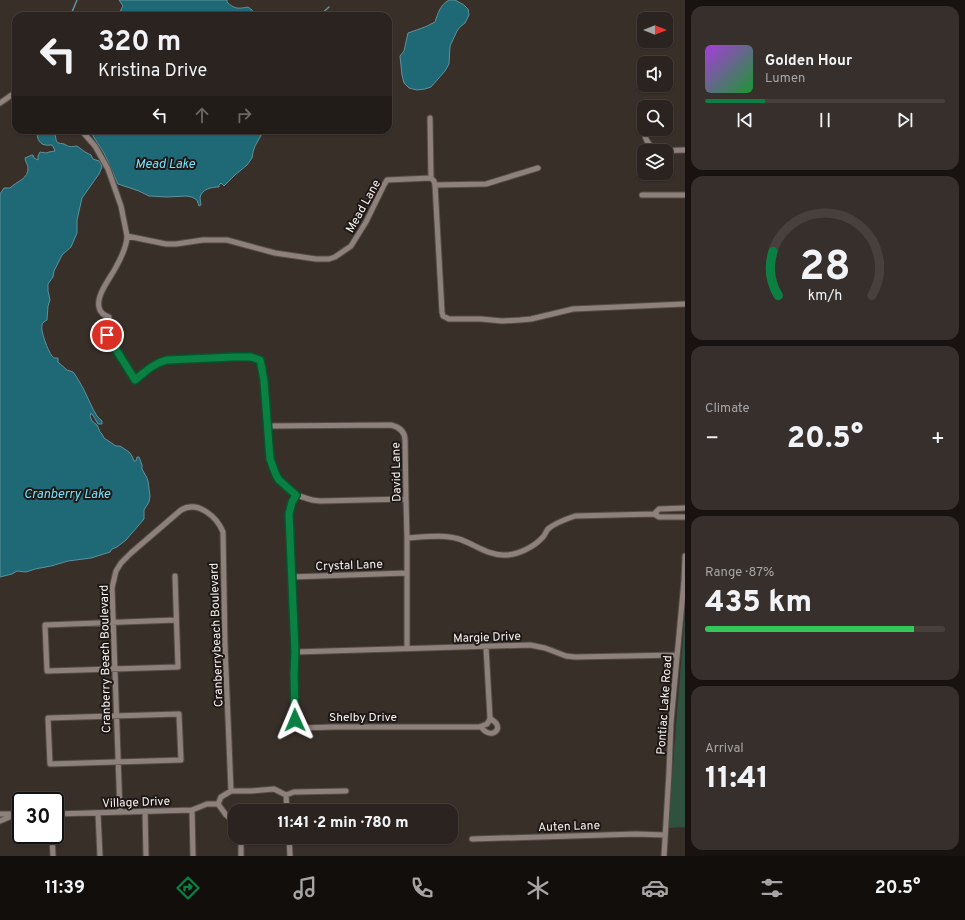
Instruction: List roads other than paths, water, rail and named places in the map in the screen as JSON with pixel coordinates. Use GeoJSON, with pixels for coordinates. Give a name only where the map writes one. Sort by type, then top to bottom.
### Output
{"type":"FeatureCollection","features":[{"type":"Feature","properties":{"kind":"street"},"geometry":{"type":"LineString","coordinates":[[0,103],[12,95]]}},
{"type":"Feature","properties":{"kind":"street"},"geometry":{"type":"LineString","coordinates":[[430,118],[431,178],[435,185],[443,316],[449,319],[481,319],[502,321],[531,319],[573,309],[685,304]]}},
{"type":"Feature","properties":{"kind":"street"},"geometry":{"type":"LineString","coordinates":[[84,134],[95,146],[108,169],[121,206],[128,236],[117,266],[102,291],[98,303],[100,312],[109,317]]}},
{"type":"Feature","properties":{"kind":"street"},"geometry":{"type":"LineString","coordinates":[[646,136],[647,142],[657,149],[685,150]]}},
{"type":"Feature","properties":{"kind":"street"},"geometry":{"type":"LineString","coordinates":[[435,185],[486,184],[538,168]]}},
{"type":"Feature","properties":{"kind":"street","name":"Mead Lane"},"geometry":{"type":"LineString","coordinates":[[128,236],[166,244],[203,240],[227,240],[275,253],[316,259],[329,259],[335,257],[351,246],[366,222],[387,180],[431,178]]}},
{"type":"Feature","properties":{"kind":"street"},"geometry":{"type":"LineString","coordinates":[[642,195],[685,195]]}},
{"type":"Feature","properties":{"kind":"street"},"geometry":{"type":"LineString","coordinates":[[107,335],[135,380],[151,366],[160,361],[234,357],[251,357],[260,360],[268,426],[270,459],[276,475],[287,488],[296,495],[320,501],[406,499]]}},
{"type":"Feature","properties":{"kind":"street","name":"David Lane"},"geometry":{"type":"LineString","coordinates":[[268,426],[391,425],[400,429],[405,436],[407,649]]}},
{"type":"Feature","properties":{"kind":"street","name":"Shelby Drive"},"geometry":{"type":"LineString","coordinates":[[296,495],[292,502],[289,514],[295,652],[295,720],[297,726],[300,728],[481,727]]}},
{"type":"Feature","properties":{"kind":"street","name":"Cranberrybeach Boulevard"},"geometry":{"type":"LineString","coordinates":[[181,510],[193,507],[198,508],[214,517],[220,524],[223,532],[225,646],[231,791]]}},
{"type":"Feature","properties":{"kind":"street"},"geometry":{"type":"LineString","coordinates":[[654,514],[659,509],[685,508]]}},
{"type":"Feature","properties":{"kind":"street","name":"Cranberry Beach Boulevard"},"geometry":{"type":"LineString","coordinates":[[120,812],[114,668],[113,579],[118,566],[181,510]]}},
{"type":"Feature","properties":{"kind":"street"},"geometry":{"type":"LineString","coordinates":[[407,538],[450,537],[497,554],[505,555],[522,551],[542,538],[548,530],[566,519],[575,516],[654,514],[660,518],[685,517]]}},
{"type":"Feature","properties":{"kind":"street","name":"Pontiac Lake Road"},"geometry":{"type":"LineString","coordinates":[[664,856],[671,722],[685,556]]}},
{"type":"Feature","properties":{"kind":"street","name":"Crystal Lane"},"geometry":{"type":"LineString","coordinates":[[291,577],[407,573]]}},
{"type":"Feature","properties":{"kind":"street"},"geometry":{"type":"LineString","coordinates":[[175,576],[178,667],[48,671],[45,625],[176,620]]}},
{"type":"Feature","properties":{"kind":"street","name":"Margie Drive"},"geometry":{"type":"LineString","coordinates":[[295,652],[530,645],[544,648],[566,656],[575,657],[677,655]]}},
{"type":"Feature","properties":{"kind":"street"},"geometry":{"type":"LineString","coordinates":[[486,647],[490,718],[487,724],[481,727],[487,733],[496,731],[498,727],[497,724],[490,718]]}},
{"type":"Feature","properties":{"kind":"street"},"geometry":{"type":"LineString","coordinates":[[179,714],[181,760],[118,762],[50,764],[48,718],[179,714]]}},
{"type":"Feature","properties":{"kind":"street"},"geometry":{"type":"LineString","coordinates":[[228,817],[218,804],[221,797],[231,791],[274,789],[286,795],[294,792],[346,791]]}},
{"type":"Feature","properties":{"kind":"street"},"geometry":{"type":"LineString","coordinates":[[286,795],[287,804]]}},
{"type":"Feature","properties":{"kind":"street","name":"Village Drive"},"geometry":{"type":"LineString","coordinates":[[64,814],[192,810],[207,804],[218,804]]}},
{"type":"Feature","properties":{"kind":"street"},"geometry":{"type":"LineString","coordinates":[[192,810],[193,856]]}},
{"type":"Feature","properties":{"kind":"street"},"geometry":{"type":"LineString","coordinates":[[145,811],[146,856]]}},
{"type":"Feature","properties":{"kind":"street"},"geometry":{"type":"LineString","coordinates":[[98,813],[100,856]]}},
{"type":"Feature","properties":{"kind":"street"},"geometry":{"type":"LineString","coordinates":[[0,814],[10,814],[12,816]]}},
{"type":"Feature","properties":{"kind":"street"},"geometry":{"type":"LineString","coordinates":[[0,821],[12,816]]}},
{"type":"Feature","properties":{"kind":"street","name":"Auten Lane"},"geometry":{"type":"LineString","coordinates":[[472,839],[636,834],[665,835]]}},
{"type":"Feature","properties":{"kind":"street"},"geometry":{"type":"LineString","coordinates":[[52,844],[53,856]]}},
{"type":"Feature","properties":{"kind":"street"},"geometry":{"type":"LineString","coordinates":[[241,844],[241,856]]}},
{"type":"Feature","properties":{"kind":"street"},"geometry":{"type":"LineString","coordinates":[[289,844],[290,856]]}},
{"type":"Feature","properties":{"kind":"water"},"geometry":{"type":"Polygon","coordinates":[[[119,0],[227,0],[227,2],[234,7],[248,7],[253,12],[120,12],[123,6],[119,0]]]}},
{"type":"Feature","properties":{"kind":"water"},"geometry":{"type":"Polygon","coordinates":[[[449,0],[455,0],[464,5],[468,9],[469,15],[465,23],[457,31],[450,46],[449,64],[431,87],[417,90],[409,88],[404,83],[400,56],[404,51],[408,33],[435,22],[441,7],[449,0]]]}},
{"type":"Feature","properties":{"kind":"water","name":"Cranberry Lake"},"geometry":{"type":"Polygon","coordinates":[[[37,134],[55,134],[58,143],[77,146],[91,155],[93,159],[99,161],[102,167],[99,174],[82,198],[77,220],[77,233],[71,247],[62,255],[54,271],[53,277],[48,284],[50,300],[47,320],[42,325],[43,336],[52,356],[54,358],[58,358],[58,362],[67,370],[73,372],[76,376],[97,416],[102,421],[102,424],[98,424],[91,413],[90,416],[92,421],[97,425],[104,438],[129,452],[134,461],[136,461],[137,457],[139,457],[142,469],[148,481],[150,496],[149,502],[144,510],[144,519],[126,540],[110,552],[91,558],[68,561],[26,572],[17,571],[0,577],[0,194],[4,188],[10,188],[25,177],[28,167],[25,158],[33,155],[34,158],[38,160],[40,152],[46,153],[55,151],[53,146],[45,145],[39,142],[37,134]]]}},
{"type":"Feature","properties":{"kind":"water","name":"Mead Lake"},"geometry":{"type":"Polygon","coordinates":[[[93,134],[262,134],[255,146],[252,158],[247,165],[224,186],[221,183],[219,187],[210,188],[202,192],[200,198],[201,205],[199,206],[197,200],[192,197],[149,196],[118,184],[104,153],[93,134]]]}},
{"type":"Feature","properties":{"kind":"waterway"},"geometry":{"type":"LineString","coordinates":[[72,12],[77,0]]}},
{"type":"Feature","properties":{"kind":"waterway"},"geometry":{"type":"LineString","coordinates":[[323,12],[329,7]]}}]}
